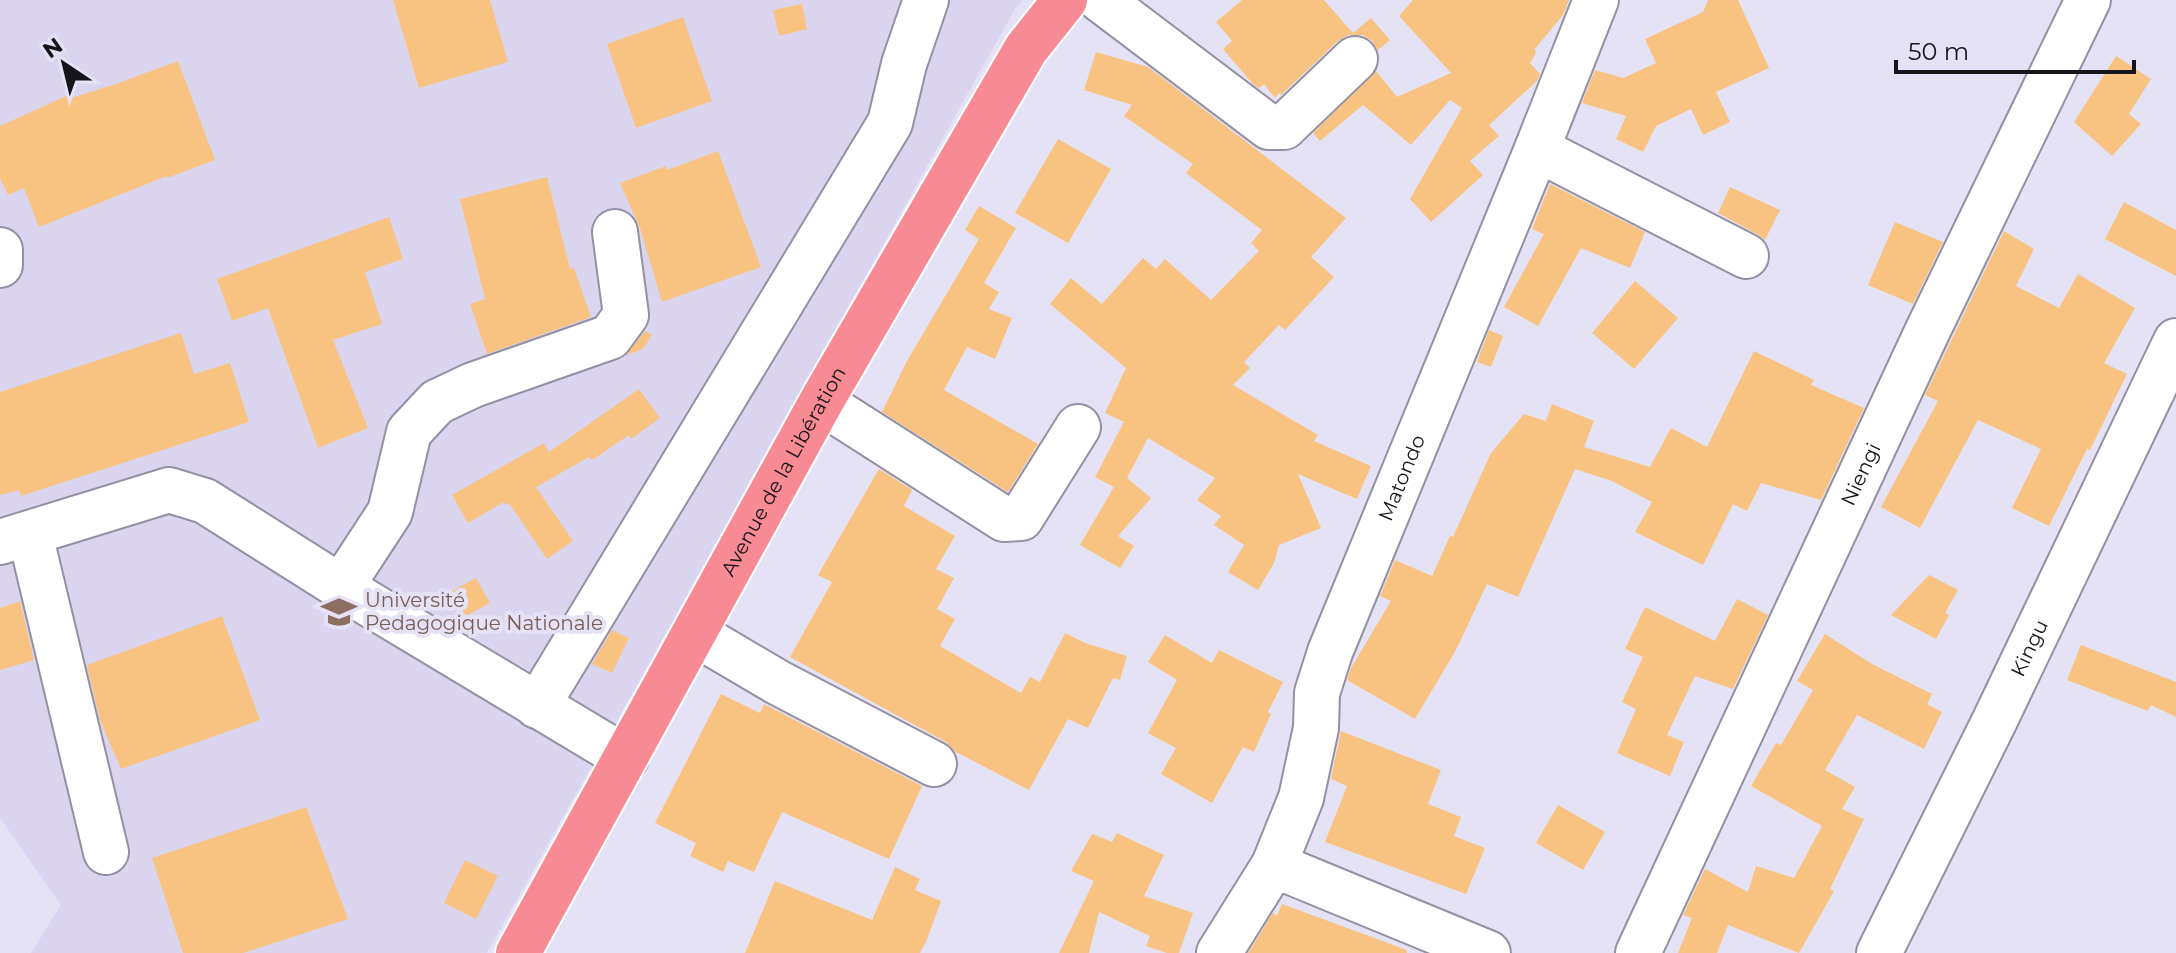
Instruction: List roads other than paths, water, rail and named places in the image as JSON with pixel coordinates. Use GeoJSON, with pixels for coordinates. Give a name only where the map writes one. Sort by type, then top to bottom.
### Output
{"type":"FeatureCollection","features":[{"type":"Feature","properties":{"kind":"highway","name":"Avenue de la Libération"},"geometry":{"type":"LineString","coordinates":[[518,953],[821,402],[1026,49],[1065,0]]}},
{"type":"Feature","properties":{"kind":"street"},"geometry":{"type":"LineString","coordinates":[[537,706],[890,123],[904,64],[926,0]]}},
{"type":"Feature","properties":{"kind":"street"},"geometry":{"type":"LineString","coordinates":[[1101,0],[1269,127],[1284,127],[1355,59]]}},
{"type":"Feature","properties":{"kind":"street","name":"Matondo"},"geometry":{"type":"LineString","coordinates":[[1219,953],[1274,865],[1301,798],[1316,728],[1317,693],[1330,652],[1596,0]]}},
{"type":"Feature","properties":{"kind":"street","name":"Niengi"},"geometry":{"type":"LineString","coordinates":[[1638,953],[1927,332],[2088,0]]}},
{"type":"Feature","properties":{"kind":"street"},"geometry":{"type":"LineString","coordinates":[[1537,149],[1746,256]]}},
{"type":"Feature","properties":{"kind":"street"},"geometry":{"type":"LineString","coordinates":[[341,587],[390,512],[409,432],[437,402],[473,385],[610,337],[626,315],[615,232]]}},
{"type":"Feature","properties":{"kind":"street"},"geometry":{"type":"LineString","coordinates":[[0,250],[0,265]]}},
{"type":"Feature","properties":{"kind":"street","name":"Kingu"},"geometry":{"type":"LineString","coordinates":[[1879,953],[1994,722],[2176,341]]}},
{"type":"Feature","properties":{"kind":"street"},"geometry":{"type":"LineString","coordinates":[[821,402],[1004,519],[1021,518],[1078,427]]}},
{"type":"Feature","properties":{"kind":"street"},"geometry":{"type":"LineString","coordinates":[[106,852],[15,538],[169,490],[205,501],[341,587],[626,758]]}},
{"type":"Feature","properties":{"kind":"street"},"geometry":{"type":"LineString","coordinates":[[694,633],[777,682],[934,764]]}},
{"type":"Feature","properties":{"kind":"street"},"geometry":{"type":"LineString","coordinates":[[1274,865],[1488,953]]}},
{"type":"Feature","properties":{"kind":"place","name":"Université Pedagogique Nationale"},"geometry":{"type":"Point","coordinates":[339,612]}}]}
